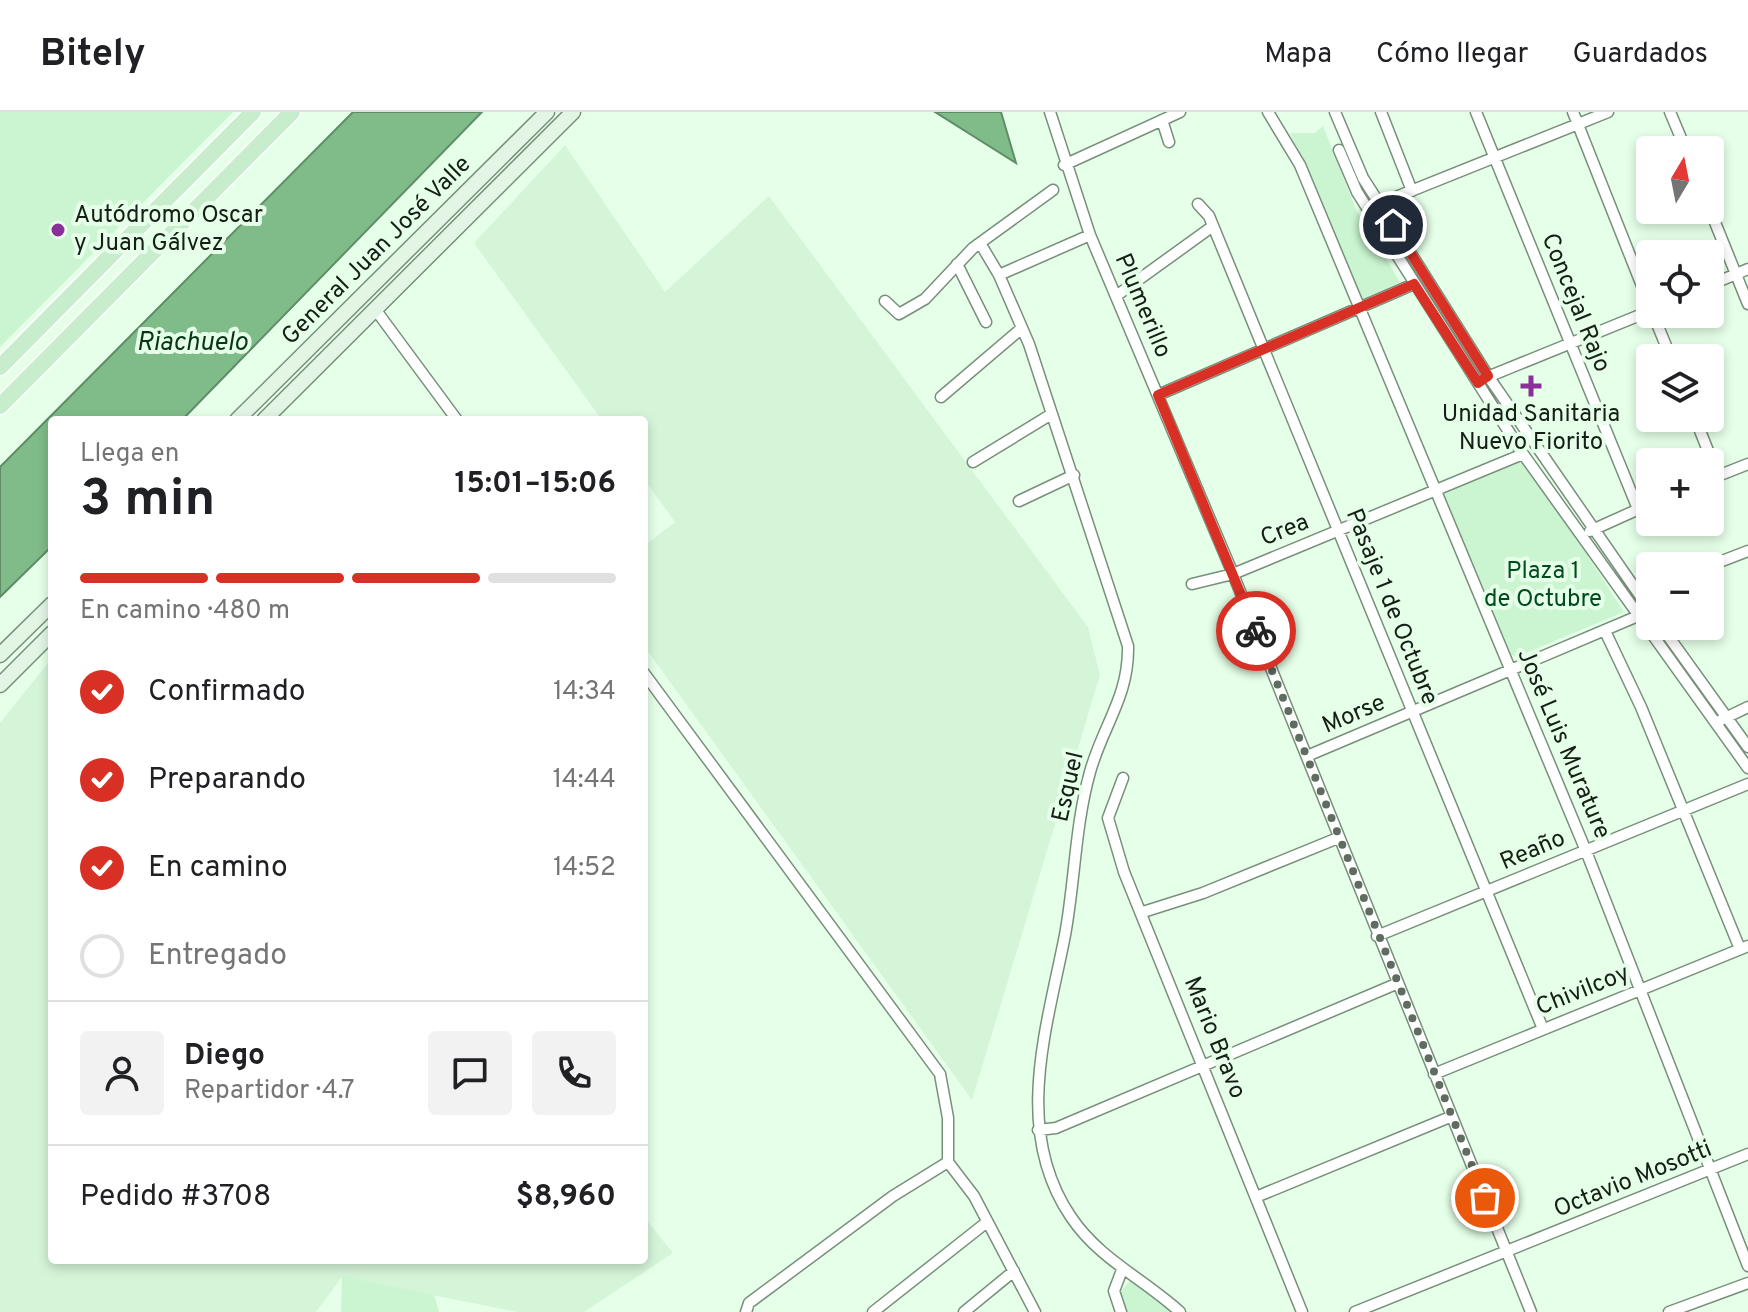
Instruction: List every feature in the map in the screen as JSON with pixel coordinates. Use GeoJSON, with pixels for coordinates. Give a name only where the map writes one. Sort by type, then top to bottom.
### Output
{"type":"FeatureCollection","features":[{"type":"Feature","properties":{"kind":"main road"},"geometry":{"type":"LineString","coordinates":[[0,367],[253,112]]}},
{"type":"Feature","properties":{"kind":"main road"},"geometry":{"type":"LineString","coordinates":[[0,406],[292,112]]}},
{"type":"Feature","properties":{"kind":"main road","name":"General Juan José Valle"},"geometry":{"type":"LineString","coordinates":[[241,416],[547,112]]}},
{"type":"Feature","properties":{"kind":"main road","name":"General Juan José Valle"},"geometry":{"type":"LineString","coordinates":[[268,416],[573,112]]}},
{"type":"Feature","properties":{"kind":"main road"},"geometry":{"type":"LineString","coordinates":[[0,655],[48,608]]}},
{"type":"Feature","properties":{"kind":"main road"},"geometry":{"type":"LineString","coordinates":[[0,685],[48,637]]}},
{"type":"Feature","properties":{"kind":"street","name":"Plumerillo"},"geometry":{"type":"LineString","coordinates":[[1050,112],[1064,165],[1090,235],[1233,574],[1531,1312]]}},
{"type":"Feature","properties":{"kind":"street"},"geometry":{"type":"LineString","coordinates":[[1064,165],[1180,112]]}},
{"type":"Feature","properties":{"kind":"street","name":"José Luis Murature"},"geometry":{"type":"LineString","coordinates":[[1268,112],[1300,165],[1586,851],[1748,1266]]}},
{"type":"Feature","properties":{"kind":"street"},"geometry":{"type":"LineString","coordinates":[[1335,112],[1374,207],[1414,284],[1523,454],[1636,613]]}},
{"type":"Feature","properties":{"kind":"street"},"geometry":{"type":"LineString","coordinates":[[1381,112],[1412,191]]}},
{"type":"Feature","properties":{"kind":"street","name":"Concejal Rajo"},"geometry":{"type":"LineString","coordinates":[[1476,112],[1636,504]]}},
{"type":"Feature","properties":{"kind":"street"},"geometry":{"type":"LineString","coordinates":[[1573,112],[1636,272]]}},
{"type":"Feature","properties":{"kind":"street"},"geometry":{"type":"LineString","coordinates":[[1374,207],[1608,112]]}},
{"type":"Feature","properties":{"kind":"street"},"geometry":{"type":"LineString","coordinates":[[1670,112],[1680,136]]}},
{"type":"Feature","properties":{"kind":"street"},"geometry":{"type":"LineString","coordinates":[[1162,120],[1169,142]]}},
{"type":"Feature","properties":{"kind":"street"},"geometry":{"type":"LineString","coordinates":[[1339,150],[1357,192],[1374,207],[1636,590]]}},
{"type":"Feature","properties":{"kind":"street"},"geometry":{"type":"LineString","coordinates":[[885,301],[899,314],[918,305],[980,243],[1053,190]]}},
{"type":"Feature","properties":{"kind":"street","name":"Pasaje 1 de Octubre"},"geometry":{"type":"LineString","coordinates":[[1198,204],[1213,226],[1543,1029]]}},
{"type":"Feature","properties":{"kind":"street"},"geometry":{"type":"LineString","coordinates":[[1716,224],[1748,304]]}},
{"type":"Feature","properties":{"kind":"street"},"geometry":{"type":"LineString","coordinates":[[1116,296],[1213,226]]}},
{"type":"Feature","properties":{"kind":"street"},"geometry":{"type":"LineString","coordinates":[[999,275],[1090,235]]}},
{"type":"Feature","properties":{"kind":"street","name":"Esquel"},"geometry":{"type":"LineString","coordinates":[[980,243],[999,275],[1022,328],[1050,415],[1074,475],[1126,636],[1128,664],[1123,694],[1095,758],[1082,806],[1065,934],[1039,1066],[1038,1130],[1042,1158],[1066,1210],[1081,1230],[1122,1270],[1180,1312]]}},
{"type":"Feature","properties":{"kind":"street"},"geometry":{"type":"LineString","coordinates":[[957,264],[986,322]]}},
{"type":"Feature","properties":{"kind":"street"},"geometry":{"type":"LineString","coordinates":[[1724,279],[1748,269]]}},
{"type":"Feature","properties":{"kind":"street"},"geometry":{"type":"LineString","coordinates":[[1158,395],[1414,284]]}},
{"type":"Feature","properties":{"kind":"street"},"geometry":{"type":"LineString","coordinates":[[375,309],[454,416]]}},
{"type":"Feature","properties":{"kind":"street"},"geometry":{"type":"LineString","coordinates":[[1478,383],[1488,376],[1636,316]]}},
{"type":"Feature","properties":{"kind":"street"},"geometry":{"type":"LineString","coordinates":[[941,397],[1022,328]]}},
{"type":"Feature","properties":{"kind":"street"},"geometry":{"type":"LineString","coordinates":[[973,462],[1050,415]]}},
{"type":"Feature","properties":{"kind":"street","name":"Crea"},"geometry":{"type":"LineString","coordinates":[[1192,584],[1233,574],[1436,493],[1523,454]]}},
{"type":"Feature","properties":{"kind":"street"},"geometry":{"type":"LineString","coordinates":[[1724,474],[1748,464]]}},
{"type":"Feature","properties":{"kind":"street"},"geometry":{"type":"LineString","coordinates":[[1019,501],[1074,475]]}},
{"type":"Feature","properties":{"kind":"street"},"geometry":{"type":"LineString","coordinates":[[1582,537],[1636,510]]}},
{"type":"Feature","properties":{"kind":"street"},"geometry":{"type":"LineString","coordinates":[[1724,560],[1748,551]]}},
{"type":"Feature","properties":{"kind":"street"},"geometry":{"type":"LineString","coordinates":[[1627,600],[1636,594]]}},
{"type":"Feature","properties":{"kind":"street","name":"Morse"},"geometry":{"type":"LineString","coordinates":[[1307,756],[1636,617]]}},
{"type":"Feature","properties":{"kind":"street"},"geometry":{"type":"LineString","coordinates":[[1605,631],[1641,707],[1681,812],[1744,948]]}},
{"type":"Feature","properties":{"kind":"street"},"geometry":{"type":"LineString","coordinates":[[1656,640],[1748,768]]}},
{"type":"Feature","properties":{"kind":"street"},"geometry":{"type":"LineString","coordinates":[[1671,640],[1748,747]]}},
{"type":"Feature","properties":{"kind":"street"},"geometry":{"type":"LineString","coordinates":[[648,678],[935,1065],[944,1087],[948,1162],[974,1196],[1035,1312]]}},
{"type":"Feature","properties":{"kind":"street"},"geometry":{"type":"LineString","coordinates":[[1717,724],[1748,707]]}},
{"type":"Feature","properties":{"kind":"street","name":"Mario Bravo"},"geometry":{"type":"LineString","coordinates":[[1123,778],[1108,818],[1124,872],[1143,912],[1302,1312]]}},
{"type":"Feature","properties":{"kind":"street","name":"Reaño"},"geometry":{"type":"LineString","coordinates":[[1377,936],[1748,784]]}},
{"type":"Feature","properties":{"kind":"street"},"geometry":{"type":"LineString","coordinates":[[1143,912],[1203,893],[1338,838]]}},
{"type":"Feature","properties":{"kind":"street","name":"Chivilcoy"},"geometry":{"type":"LineString","coordinates":[[1434,1074],[1744,948]]}},
{"type":"Feature","properties":{"kind":"street"},"geometry":{"type":"LineString","coordinates":[[1038,1130],[1056,1128],[1396,984]]}},
{"type":"Feature","properties":{"kind":"street"},"geometry":{"type":"LineString","coordinates":[[1256,1197],[1450,1117]]}},
{"type":"Feature","properties":{"kind":"street","name":"Octavio Mosotti"},"geometry":{"type":"LineString","coordinates":[[1355,1312],[1748,1154]]}},
{"type":"Feature","properties":{"kind":"street"},"geometry":{"type":"LineString","coordinates":[[746,1312],[749,1303],[785,1276],[893,1196],[948,1162]]}},
{"type":"Feature","properties":{"kind":"street"},"geometry":{"type":"LineString","coordinates":[[873,1312],[987,1222]]}},
{"type":"Feature","properties":{"kind":"street"},"geometry":{"type":"LineString","coordinates":[[1121,1312],[1114,1291],[1122,1270]]}},
{"type":"Feature","properties":{"kind":"street"},"geometry":{"type":"LineString","coordinates":[[964,1312],[1014,1271]]}},
{"type":"Feature","properties":{"kind":"street"},"geometry":{"type":"LineString","coordinates":[[1669,1312],[1748,1283]]}},
{"type":"Feature","properties":{"kind":"shaded area"},"geometry":{"type":"Polygon","coordinates":[[[565,145],[665,292],[769,196],[1088,627],[1100,675],[972,1100],[648,652],[648,543],[675,522],[648,485],[648,416],[599,416],[474,243],[565,145]]]}},
{"type":"Feature","properties":{"kind":"shaded area"},"geometry":{"type":"Polygon","coordinates":[[[48,663],[48,1264],[648,1264],[648,1222],[673,1253],[584,1312],[517,1312],[342,1277],[316,1312],[0,1312],[0,723],[48,663]]]}},
{"type":"Feature","properties":{"kind":"green space","name":"Autódromo Oscar y Juan Gálvez"},"geometry":{"type":"Polygon","coordinates":[[[0,112],[233,112],[0,347],[0,112]]]}},
{"type":"Feature","properties":{"kind":"green space"},"geometry":{"type":"Polygon","coordinates":[[[1323,126],[1356,210],[1400,282],[1361,300],[1290,133],[1315,133],[1323,126]]]}},
{"type":"Feature","properties":{"kind":"green space","name":"Plaza 1 de Octubre"},"geometry":{"type":"Polygon","coordinates":[[[1518,458],[1527,462],[1624,612],[1516,657],[1509,653],[1444,495],[1446,490],[1518,458]]]}},
{"type":"Feature","properties":{"kind":"green space"},"geometry":{"type":"Polygon","coordinates":[[[342,1276],[434,1295],[439,1312],[341,1312],[342,1276]]]}},
{"type":"Feature","properties":{"kind":"green space"},"geometry":{"type":"Polygon","coordinates":[[[1131,1280],[1173,1312],[1126,1312],[1120,1292],[1131,1280]]]}},
{"type":"Feature","properties":{"kind":"water","name":"Riachuelo"},"geometry":{"type":"Polygon","coordinates":[[[353,112],[482,112],[186,416],[51,416],[353,112]]]}},
{"type":"Feature","properties":{"kind":"water"},"geometry":{"type":"Polygon","coordinates":[[[935,112],[1001,112],[1016,163],[935,112]]]}},
{"type":"Feature","properties":{"kind":"water","name":"Riachuelo"},"geometry":{"type":"Polygon","coordinates":[[[48,419],[48,550],[0,597],[0,467],[48,419]]]}},
{"type":"Feature","properties":{"kind":"way so far"},"geometry":{"type":"LineString","coordinates":[[1256,631],[1485,1198]]}},
{"type":"Feature","properties":{"kind":"place","name":"Autódromo Oscar y Juan Gálvez"},"geometry":{"type":"Point","coordinates":[58,230]}},
{"type":"Feature","properties":{"kind":"place","name":"Unidad Sanitaria Nuevo Fiorito"},"geometry":{"type":"Point","coordinates":[1531,386]}},
{"type":"Feature","properties":{"kind":"route"},"geometry":{"type":"LineString","coordinates":[[1256,631],[1158,395],[1414,284],[1478,383],[1488,376],[1393,225]]}}]}
